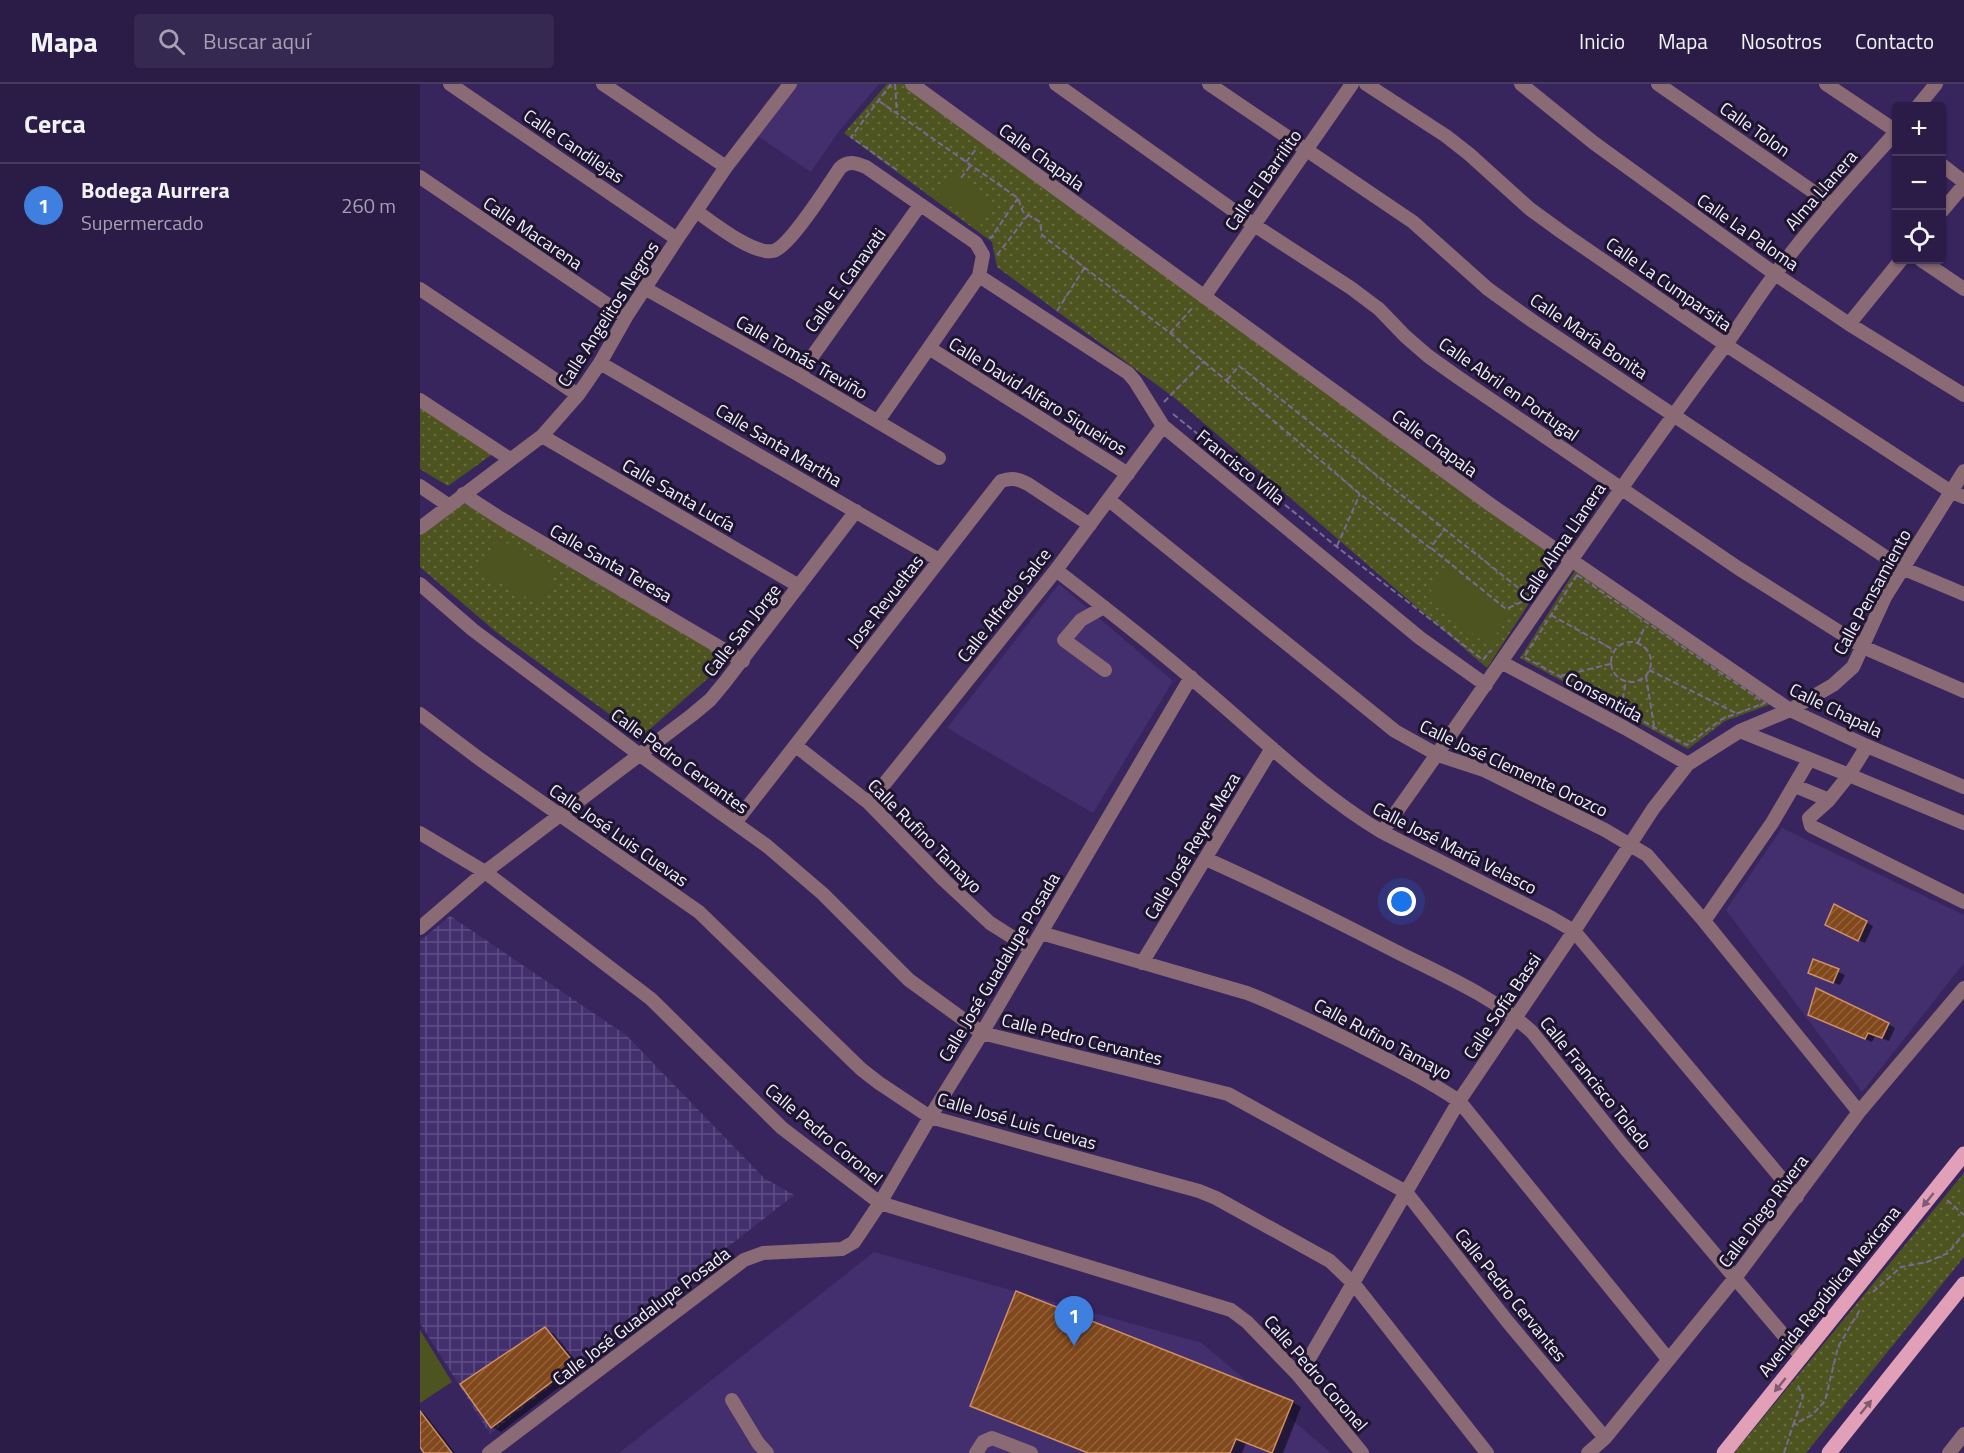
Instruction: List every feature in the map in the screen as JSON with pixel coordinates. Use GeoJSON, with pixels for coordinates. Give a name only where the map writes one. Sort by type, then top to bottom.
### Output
{"type":"FeatureCollection","features":[{"type":"Feature","properties":{"kind":"main road","name":"Avenida República Mexicana"},"geometry":{"type":"LineString","coordinates":[[1724,1453],[1964,1154]]}},
{"type":"Feature","properties":{"kind":"main road"},"geometry":{"type":"LineString","coordinates":[[1829,1453],[1964,1284]]}},
{"type":"Feature","properties":{"kind":"street","name":"Calle Candilejas"},"geometry":{"type":"LineString","coordinates":[[450,84],[677,238]]}},
{"type":"Feature","properties":{"kind":"street"},"geometry":{"type":"LineString","coordinates":[[603,84],[726,167]]}},
{"type":"Feature","properties":{"kind":"street","name":"Calle Angelitos Negros"},"geometry":{"type":"LineString","coordinates":[[420,528],[542,436],[579,395],[677,238],[726,167],[789,84]]}},
{"type":"Feature","properties":{"kind":"street","name":"Calle Chapala"},"geometry":{"type":"LineString","coordinates":[[912,84],[1201,299],[1571,561],[1790,710],[1964,787]]}},
{"type":"Feature","properties":{"kind":"street","name":"Calle Abril en Portugal"},"geometry":{"type":"LineString","coordinates":[[1056,84],[1254,225],[1351,288],[1379,309],[1428,356],[1738,568],[1863,647],[1964,691]]}},
{"type":"Feature","properties":{"kind":"street","name":"Calle María Bonita"},"geometry":{"type":"LineString","coordinates":[[1209,84],[1413,222],[1498,296],[1902,568],[1964,594]]}},
{"type":"Feature","properties":{"kind":"street","name":"Calle El Barrilito"},"geometry":{"type":"LineString","coordinates":[[1201,299],[1352,84]]}},
{"type":"Feature","properties":{"kind":"street","name":"Calle La Cumparsita"},"geometry":{"type":"LineString","coordinates":[[1366,84],[1446,136],[1530,209],[1726,345],[1950,491],[1964,497]]}},
{"type":"Feature","properties":{"kind":"street","name":"Calle La Paloma"},"geometry":{"type":"LineString","coordinates":[[1521,84],[1594,143],[1775,274],[1849,324],[1964,395]]}},
{"type":"Feature","properties":{"kind":"street","name":"Calle Tolon"},"geometry":{"type":"LineString","coordinates":[[1658,84],[1831,204]]}},
{"type":"Feature","properties":{"kind":"street"},"geometry":{"type":"LineString","coordinates":[[1826,84],[1892,128]]}},
{"type":"Feature","properties":{"kind":"street"},"geometry":{"type":"LineString","coordinates":[[1921,102],[1936,84]]}},
{"type":"Feature","properties":{"kind":"street","name":"Alma Llanera"},"geometry":{"type":"LineString","coordinates":[[1775,274],[1831,204],[1892,135]]}},
{"type":"Feature","properties":{"kind":"street"},"geometry":{"type":"LineString","coordinates":[[696,211],[744,242],[765,251],[773,251],[788,241],[840,168],[852,162],[866,167],[976,243],[983,255],[979,276],[878,421]]}},
{"type":"Feature","properties":{"kind":"street"},"geometry":{"type":"LineString","coordinates":[[1943,210],[1964,184],[1946,169]]}},
{"type":"Feature","properties":{"kind":"street","name":"Calle Macarena"},"geometry":{"type":"LineString","coordinates":[[420,177],[626,317]]}},
{"type":"Feature","properties":{"kind":"street","name":"Calle E. Canavati"},"geometry":{"type":"LineString","coordinates":[[799,375],[920,205]]}},
{"type":"Feature","properties":{"kind":"street"},"geometry":{"type":"LineString","coordinates":[[1849,324],[1898,264]]}},
{"type":"Feature","properties":{"kind":"street"},"geometry":{"type":"LineString","coordinates":[[1927,264],[1964,289]]}},
{"type":"Feature","properties":{"kind":"street","name":"Calle Alma Llanera"},"geometry":{"type":"LineString","coordinates":[[1382,832],[1438,755],[1620,488],[1726,345],[1775,274]]}},
{"type":"Feature","properties":{"kind":"street","name":"Francisco Villa"},"geometry":{"type":"LineString","coordinates":[[979,276],[1128,373],[1163,426],[1420,638],[1486,685]]}},
{"type":"Feature","properties":{"kind":"street"},"geometry":{"type":"LineString","coordinates":[[420,289],[579,395]]}},
{"type":"Feature","properties":{"kind":"street","name":"Calle Tomás Treviño"},"geometry":{"type":"LineString","coordinates":[[646,289],[799,375],[939,458]]}},
{"type":"Feature","properties":{"kind":"street","name":"Calle David Alfaro Siqueiros"},"geometry":{"type":"LineString","coordinates":[[929,348],[1128,474]]}},
{"type":"Feature","properties":{"kind":"street","name":"Calle Santa Martha"},"geometry":{"type":"LineString","coordinates":[[600,363],[939,560]]}},
{"type":"Feature","properties":{"kind":"street"},"geometry":{"type":"LineString","coordinates":[[420,400],[510,459]]}},
{"type":"Feature","properties":{"kind":"street","name":"Calle Alfredo Salce"},"geometry":{"type":"LineString","coordinates":[[869,803],[1056,570],[1163,426]]}},
{"type":"Feature","properties":{"kind":"street","name":"Calle Santa Lucía"},"geometry":{"type":"LineString","coordinates":[[542,436],[799,586]]}},
{"type":"Feature","properties":{"kind":"street","name":"Calle Pensamiento"},"geometry":{"type":"LineString","coordinates":[[1790,710],[1839,681],[1853,667],[1885,597],[1964,471]]}},
{"type":"Feature","properties":{"kind":"street","name":"Jose Revueltas"},"geometry":{"type":"LineString","coordinates":[[735,823],[1001,481],[1009,478],[1029,484],[1090,525]]}},
{"type":"Feature","properties":{"kind":"street"},"geometry":{"type":"LineString","coordinates":[[420,486],[448,505]]}},
{"type":"Feature","properties":{"kind":"street","name":"Calle Santa Teresa"},"geometry":{"type":"LineString","coordinates":[[463,494],[742,661]]}},
{"type":"Feature","properties":{"kind":"street","name":"Calle José Clemente Orozco"},"geometry":{"type":"LineString","coordinates":[[1109,500],[1395,731],[1438,755],[1484,770],[1631,844],[1647,855],[1704,921],[1859,1112]]}},
{"type":"Feature","properties":{"kind":"street","name":"Calle San Jorge"},"geometry":{"type":"LineString","coordinates":[[420,928],[485,872],[710,700],[856,511]]}},
{"type":"Feature","properties":{"kind":"street","name":"Calle José María Velasco"},"geometry":{"type":"LineString","coordinates":[[1056,570],[1191,677],[1324,793],[1355,816],[1574,931],[1797,1197]]}},
{"type":"Feature","properties":{"kind":"street","name":"Calle Pedro Cervantes"},"geometry":{"type":"LineString","coordinates":[[420,584],[473,630],[735,823],[801,875],[909,980],[982,1033],[1228,1094],[1406,1192],[1508,1321],[1596,1448]]}},
{"type":"Feature","properties":{"kind":"street"},"geometry":{"type":"LineString","coordinates":[[1104,607],[1081,620],[1064,640],[1105,670]]}},
{"type":"Feature","properties":{"kind":"street","name":"Consentida"},"geometry":{"type":"LineString","coordinates":[[1502,662],[1625,728],[1688,765]]}},
{"type":"Feature","properties":{"kind":"street","name":"Calle José Guadalupe Posada"},"geometry":{"type":"LineString","coordinates":[[489,1453],[744,1260],[763,1253],[842,1249],[854,1242],[880,1203],[982,1033],[1191,677]]}},
{"type":"Feature","properties":{"kind":"street","name":"Calle Sofía Bassi"},"geometry":{"type":"LineString","coordinates":[[1299,1376],[1459,1101],[1653,809],[1688,765],[1740,731],[1790,710]]}},
{"type":"Feature","properties":{"kind":"street","name":"Calle José Luis Cuevas"},"geometry":{"type":"LineString","coordinates":[[420,714],[481,760],[705,917],[861,1069],[930,1117],[1208,1194],[1330,1261],[1354,1284],[1487,1453]]}},
{"type":"Feature","properties":{"kind":"street"},"geometry":{"type":"LineString","coordinates":[[1740,731],[1964,823]]}},
{"type":"Feature","properties":{"kind":"street","name":"Calle Rufino Tamayo"},"geometry":{"type":"LineString","coordinates":[[796,746],[869,803],[976,911],[990,923],[1031,949]]}},
{"type":"Feature","properties":{"kind":"street"},"geometry":{"type":"LineString","coordinates":[[1867,746],[1849,775],[1829,800],[1809,818],[1811,826],[1964,902]]}},
{"type":"Feature","properties":{"kind":"street","name":"Calle José Reyes Meza"},"geometry":{"type":"LineString","coordinates":[[1142,963],[1272,748]]}},
{"type":"Feature","properties":{"kind":"street"},"geometry":{"type":"LineString","coordinates":[[1704,921],[1772,823],[1809,760]]}},
{"type":"Feature","properties":{"kind":"street"},"geometry":{"type":"LineString","coordinates":[[1795,786],[1829,800]]}},
{"type":"Feature","properties":{"kind":"street","name":"Calle Pedro Coronel"},"geometry":{"type":"LineString","coordinates":[[420,833],[485,872],[651,999],[782,1128],[880,1203],[1223,1306],[1247,1322],[1299,1376],[1357,1451]]}},
{"type":"Feature","properties":{"kind":"street","name":"Calle Francisco Toledo"},"geometry":{"type":"LineString","coordinates":[[1206,859],[1374,940],[1494,1002],[1516,1017],[1532,1032],[1624,1147],[1802,1357]]}},
{"type":"Feature","properties":{"kind":"street","name":"Calle Rufino Tamayo"},"geometry":{"type":"LineString","coordinates":[[1041,933],[1247,993],[1272,1003],[1434,1084],[1459,1101],[1668,1359]]}},
{"type":"Feature","properties":{"kind":"street","name":"Calle Diego Rivera"},"geometry":{"type":"LineString","coordinates":[[1596,1448],[1735,1278],[1859,1112],[1964,988]]}},
{"type":"Feature","properties":{"kind":"street"},"geometry":{"type":"LineString","coordinates":[[732,1400],[758,1443],[767,1453]]}},
{"type":"Feature","properties":{"kind":"street"},"geometry":{"type":"LineString","coordinates":[[1949,1453],[1964,1434]]}},
{"type":"Feature","properties":{"kind":"street"},"geometry":{"type":"LineString","coordinates":[[976,1453],[983,1442],[992,1438],[1031,1453]]}},
{"type":"Feature","properties":{"kind":"path"},"geometry":{"type":"LineString","coordinates":[[893,84],[851,136],[898,170]]}},
{"type":"Feature","properties":{"kind":"path"},"geometry":{"type":"LineString","coordinates":[[893,84],[897,114]]}},
{"type":"Feature","properties":{"kind":"path"},"geometry":{"type":"LineString","coordinates":[[879,101],[1018,198],[1023,212],[1040,222],[1042,235],[1170,333],[1360,494],[1506,609],[1531,598]]}},
{"type":"Feature","properties":{"kind":"path"},"geometry":{"type":"LineString","coordinates":[[966,162],[981,142]]}},
{"type":"Feature","properties":{"kind":"path"},"geometry":{"type":"LineString","coordinates":[[961,178],[971,165]]}},
{"type":"Feature","properties":{"kind":"path"},"geometry":{"type":"LineString","coordinates":[[981,231],[991,238],[1018,198]]}},
{"type":"Feature","properties":{"kind":"path"},"geometry":{"type":"LineString","coordinates":[[991,262],[1029,214]]}},
{"type":"Feature","properties":{"kind":"path"},"geometry":{"type":"LineString","coordinates":[[1058,311],[1085,267]]}},
{"type":"Feature","properties":{"kind":"path"},"geometry":{"type":"LineString","coordinates":[[1170,333],[1201,299]]}},
{"type":"Feature","properties":{"kind":"path"},"geometry":{"type":"LineString","coordinates":[[1161,405],[1204,361]]}},
{"type":"Feature","properties":{"kind":"path"},"geometry":{"type":"LineString","coordinates":[[1227,380],[1239,366],[1531,598]]}},
{"type":"Feature","properties":{"kind":"path"},"geometry":{"type":"LineString","coordinates":[[1170,412],[1337,547],[1483,660],[1491,651]]}},
{"type":"Feature","properties":{"kind":"path"},"geometry":{"type":"LineString","coordinates":[[1337,547],[1360,494]]}},
{"type":"Feature","properties":{"kind":"path"},"geometry":{"type":"LineString","coordinates":[[1430,548],[1445,529]]}},
{"type":"Feature","properties":{"kind":"path"},"geometry":{"type":"LineString","coordinates":[[1577,574],[1647,622],[1765,703],[1722,719],[1687,745],[1524,657],[1577,574]]}},
{"type":"Feature","properties":{"kind":"path"},"geometry":{"type":"LineString","coordinates":[[1525,606],[1531,598]]}},
{"type":"Feature","properties":{"kind":"path"},"geometry":{"type":"LineString","coordinates":[[1551,615],[1614,650]]}},
{"type":"Feature","properties":{"kind":"path"},"geometry":{"type":"LineString","coordinates":[[1638,643],[1647,622]]}},
{"type":"Feature","properties":{"kind":"path"},"geometry":{"type":"LineString","coordinates":[[1646,676],[1634,682],[1616,676],[1610,664],[1614,650],[1625,642],[1638,643],[1648,652],[1651,658],[1646,676],[1654,727]]}},
{"type":"Feature","properties":{"kind":"path"},"geometry":{"type":"LineString","coordinates":[[1561,676],[1610,664]]}},
{"type":"Feature","properties":{"kind":"path"},"geometry":{"type":"LineString","coordinates":[[1649,670],[1737,714]]}},
{"type":"Feature","properties":{"kind":"path"},"geometry":{"type":"LineString","coordinates":[[1621,709],[1626,681]]}},
{"type":"Feature","properties":{"kind":"path"},"geometry":{"type":"LineString","coordinates":[[1940,1195],[1964,1215]]}},
{"type":"Feature","properties":{"kind":"path"},"geometry":{"type":"LineString","coordinates":[[1869,1295],[1901,1267],[1927,1262],[1948,1252],[1964,1234]]}},
{"type":"Feature","properties":{"kind":"path"},"geometry":{"type":"LineString","coordinates":[[1793,1425],[1812,1414],[1825,1401],[1838,1347],[1864,1302]]}},
{"type":"Feature","properties":{"kind":"path"},"geometry":{"type":"LineString","coordinates":[[1784,1453],[1803,1397],[1796,1381]]}},
{"type":"Feature","properties":{"kind":"shaded area"},"geometry":{"type":"Polygon","coordinates":[[[795,84],[879,84],[839,131],[811,172],[756,135],[795,84]]]}},
{"type":"Feature","properties":{"kind":"shaded area"},"geometry":{"type":"Polygon","coordinates":[[[1059,584],[1173,681],[1093,813],[947,728],[1059,584]]]}},
{"type":"Feature","properties":{"kind":"shaded area"},"geometry":{"type":"Polygon","coordinates":[[[1782,828],[1964,915],[1964,963],[1862,1092],[1726,910],[1782,828]]]}},
{"type":"Feature","properties":{"kind":"shaded area"},"geometry":{"type":"Polygon","coordinates":[[[450,916],[626,1035],[764,1178],[794,1195],[490,1434],[420,1323],[420,941],[450,916]]]}},
{"type":"Feature","properties":{"kind":"shaded area"},"geometry":{"type":"Polygon","coordinates":[[[874,1252],[1202,1343],[1331,1453],[619,1453],[874,1252]]]}},
{"type":"Feature","properties":{"kind":"green space"},"geometry":{"type":"Polygon","coordinates":[[[887,84],[907,84],[1559,557],[1487,668],[1176,399],[997,267],[992,242],[844,133],[887,84]]]}},
{"type":"Feature","properties":{"kind":"green space"},"geometry":{"type":"Polygon","coordinates":[[[954,173],[996,204],[979,227],[937,197],[954,173]]]}},
{"type":"Feature","properties":{"kind":"green space"},"geometry":{"type":"Polygon","coordinates":[[[420,404],[494,453],[448,486],[420,469],[420,404]]]}},
{"type":"Feature","properties":{"kind":"green space"},"geometry":{"type":"Polygon","coordinates":[[[460,501],[730,659],[641,737],[495,631],[420,567],[420,536],[460,501]]]}},
{"type":"Feature","properties":{"kind":"green space"},"geometry":{"type":"Polygon","coordinates":[[[497,538],[557,570],[541,605],[479,572],[497,538]]]}},
{"type":"Feature","properties":{"kind":"green space"},"geometry":{"type":"Polygon","coordinates":[[[1449,567],[1512,613],[1488,645],[1426,598],[1449,567]]]}},
{"type":"Feature","properties":{"kind":"green space"},"geometry":{"type":"Polygon","coordinates":[[[1576,569],[1774,703],[1725,721],[1688,749],[1520,658],[1576,569]]]}},
{"type":"Feature","properties":{"kind":"green space"},"geometry":{"type":"Polygon","coordinates":[[[1964,1173],[1964,1257],[1806,1453],[1734,1453],[1964,1173]]]}},
{"type":"Feature","properties":{"kind":"green space"},"geometry":{"type":"Polygon","coordinates":[[[420,1330],[452,1382],[420,1403],[420,1330]]]}},
{"type":"Feature","properties":{"kind":"building"},"geometry":{"type":"Polygon","coordinates":[[[1834,904],[1867,921],[1858,941],[1825,925],[1834,904]]]}},
{"type":"Feature","properties":{"kind":"building"},"geometry":{"type":"Polygon","coordinates":[[[1813,959],[1839,969],[1833,983],[1808,973],[1813,959]]]}},
{"type":"Feature","properties":{"kind":"building"},"geometry":{"type":"Polygon","coordinates":[[[1816,988],[1889,1023],[1882,1038],[1868,1033],[1865,1039],[1808,1015],[1816,988]]]}},
{"type":"Feature","properties":{"kind":"building"},"geometry":{"type":"Polygon","coordinates":[[[1016,1291],[1293,1401],[1272,1453],[1236,1439],[1230,1453],[1088,1453],[970,1406],[1016,1291]]]}},
{"type":"Feature","properties":{"kind":"building"},"geometry":{"type":"Polygon","coordinates":[[[545,1327],[575,1364],[491,1428],[460,1384],[545,1327]]]}},
{"type":"Feature","properties":{"kind":"building"},"geometry":{"type":"Polygon","coordinates":[[[420,1411],[452,1453],[424,1453],[420,1447],[420,1411]]]}},
{"type":"Feature","properties":{"kind":"place","name":"Bodega Aurrera"},"geometry":{"type":"Point","coordinates":[1074,1346]}}]}
